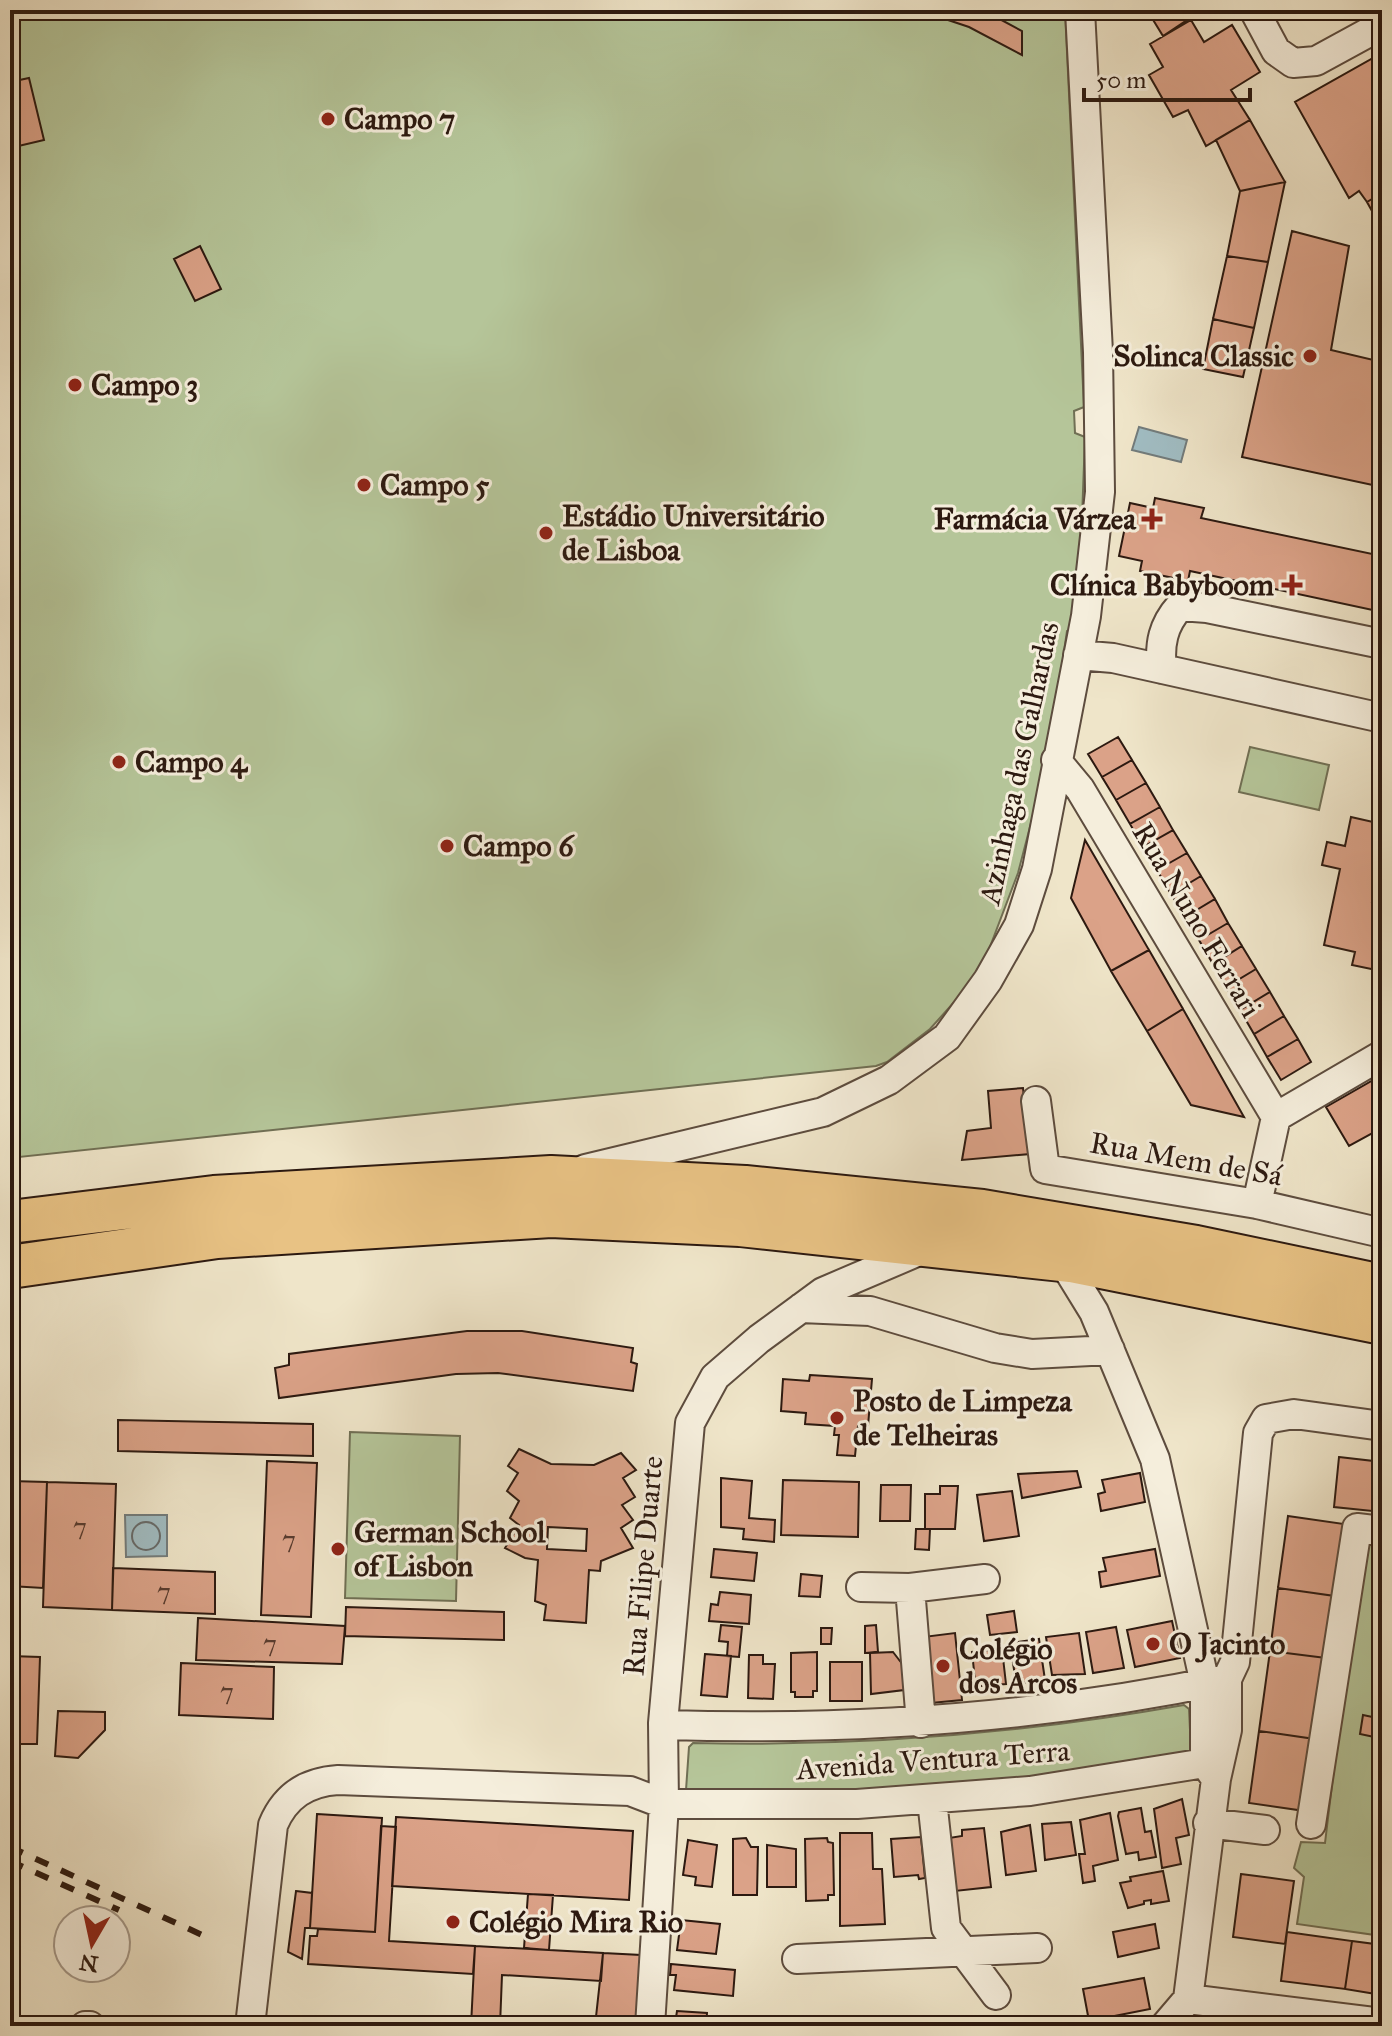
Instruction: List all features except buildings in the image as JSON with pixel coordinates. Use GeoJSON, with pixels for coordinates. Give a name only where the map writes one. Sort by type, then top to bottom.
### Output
{"type":"FeatureCollection","features":[{"type":"Feature","properties":{"kind":"highway"},"geometry":{"type":"LineString","coordinates":[[10,1222],[214,1197],[551,1177],[745,1187],[982,1211],[1196,1247],[1382,1286]]}},
{"type":"Feature","properties":{"kind":"highway"},"geometry":{"type":"LineString","coordinates":[[10,1267],[217,1237],[551,1216],[740,1225],[1062,1260],[1382,1323]]}},
{"type":"Feature","properties":{"kind":"street","name":"Azinhaga das Galhardas"},"geometry":{"type":"LineString","coordinates":[[551,1177],[823,1112],[889,1080],[947,1037],[988,980],[1019,925],[1037,869],[1078,655],[1100,492],[1098,352],[1080,10]]}},
{"type":"Feature","properties":{"kind":"street"},"geometry":{"type":"LineString","coordinates":[[1254,10],[1276,51],[1293,63],[1316,61],[1382,25]]}},
{"type":"Feature","properties":{"kind":"street"},"geometry":{"type":"LineString","coordinates":[[1162,669],[1162,638],[1169,619],[1180,606],[1238,614],[1382,644]]}},
{"type":"Feature","properties":{"kind":"street"},"geometry":{"type":"LineString","coordinates":[[1078,655],[1162,669],[1382,718]]}},
{"type":"Feature","properties":{"kind":"street","name":"Rua Nuno Ferrari"},"geometry":{"type":"LineString","coordinates":[[1056,760],[1080,789],[1276,1117]]}},
{"type":"Feature","properties":{"kind":"street"},"geometry":{"type":"LineString","coordinates":[[1257,1204],[1276,1117],[1382,1055]]}},
{"type":"Feature","properties":{"kind":"street","name":"Rua Mem de Sá"},"geometry":{"type":"LineString","coordinates":[[1036,1101],[1045,1169],[1257,1204],[1382,1233]]}},
{"type":"Feature","properties":{"kind":"street","name":"Rua Filipe Duarte"},"geometry":{"type":"LineString","coordinates":[[650,2026],[664,1804],[665,1725],[690,1423],[715,1377],[801,1308],[823,1292],[935,1244]]}},
{"type":"Feature","properties":{"kind":"street"},"geometry":{"type":"LineString","coordinates":[[1062,1260],[1094,1312],[1155,1459],[1216,1681],[1208,1823],[1188,1999],[1165,2026]]}},
{"type":"Feature","properties":{"kind":"street"},"geometry":{"type":"LineString","coordinates":[[801,1308],[870,1311],[995,1348],[1032,1354],[1110,1350]]}},
{"type":"Feature","properties":{"kind":"street"},"geometry":{"type":"LineString","coordinates":[[1216,1681],[1235,1662],[1258,1433],[1266,1419],[1294,1414],[1382,1426]]}},
{"type":"Feature","properties":{"kind":"street"},"geometry":{"type":"LineString","coordinates":[[1311,1824],[1357,1528],[1382,1531]]}},
{"type":"Feature","properties":{"kind":"street"},"geometry":{"type":"LineString","coordinates":[[861,1587],[910,1588],[985,1579]]}},
{"type":"Feature","properties":{"kind":"street"},"geometry":{"type":"LineString","coordinates":[[910,1588],[921,1723]]}},
{"type":"Feature","properties":{"kind":"street","name":"Avenida Ventura Terra"},"geometry":{"type":"LineString","coordinates":[[665,1725],[790,1729],[921,1723],[1064,1709],[1216,1681]]}},
{"type":"Feature","properties":{"kind":"street","name":"Avenida Ventura Terra"},"geometry":{"type":"LineString","coordinates":[[250,2026],[273,1825],[293,1795],[314,1784],[338,1780],[630,1791],[664,1804],[770,1806],[932,1800],[1210,1771]]}},
{"type":"Feature","properties":{"kind":"street"},"geometry":{"type":"LineString","coordinates":[[932,1800],[946,1928],[996,1995]]}},
{"type":"Feature","properties":{"kind":"street"},"geometry":{"type":"LineString","coordinates":[[1208,1823],[1265,1830]]}},
{"type":"Feature","properties":{"kind":"street"},"geometry":{"type":"LineString","coordinates":[[797,1959],[1037,1948]]}},
{"type":"Feature","properties":{"kind":"street"},"geometry":{"type":"LineString","coordinates":[[1188,1999],[1382,2023]]}},
{"type":"Feature","properties":{"kind":"green space","name":"Estádio Universitário de Lisboa"},"geometry":{"type":"Polygon","coordinates":[[[10,10],[1065,10],[1084,407],[1074,411],[1075,433],[1085,437],[1078,628],[1067,631],[1064,651],[1074,658],[1018,873],[988,952],[965,990],[930,1029],[887,1062],[876,1066],[10,1158],[10,10]]]}},
{"type":"Feature","properties":{"kind":"green space"},"geometry":{"type":"Polygon","coordinates":[[[1250,747],[1329,765],[1319,810],[1239,792],[1250,747]]]}},
{"type":"Feature","properties":{"kind":"green space"},"geometry":{"type":"Polygon","coordinates":[[[350,1432],[460,1436],[456,1601],[345,1598],[350,1432]]]}},
{"type":"Feature","properties":{"kind":"green space"},"geometry":{"type":"Polygon","coordinates":[[[1362,1536],[1382,1539],[1382,1936],[1297,1924],[1304,1877],[1294,1868],[1301,1842],[1325,1843],[1362,1536]]]}},
{"type":"Feature","properties":{"kind":"green space"},"geometry":{"type":"Polygon","coordinates":[[[1184,1705],[1189,1709],[1191,1751],[1028,1780],[856,1794],[686,1790],[689,1747],[693,1743],[817,1743],[939,1736],[1061,1724],[1184,1705]]]}},
{"type":"Feature","properties":{"kind":"water"},"geometry":{"type":"Polygon","coordinates":[[[1139,427],[1187,440],[1181,462],[1132,450],[1139,427]]]}},
{"type":"Feature","properties":{"kind":"water"},"geometry":{"type":"Polygon","coordinates":[[[125,1515],[167,1515],[167,1556],[126,1557],[125,1515]]]}},
{"type":"Feature","properties":{"kind":"railway"},"geometry":{"type":"LineString","coordinates":[[10,1847],[211,1939]]}},
{"type":"Feature","properties":{"kind":"railway"},"geometry":{"type":"LineString","coordinates":[[10,1861],[106,1904]]}},
{"type":"Feature","properties":{"kind":"place","name":"Campo 7"},"geometry":{"type":"Point","coordinates":[328,119]}},
{"type":"Feature","properties":{"kind":"place","name":"Solinca Classic"},"geometry":{"type":"Point","coordinates":[1310,356]}},
{"type":"Feature","properties":{"kind":"place","name":"Campo 3"},"geometry":{"type":"Point","coordinates":[75,385]}},
{"type":"Feature","properties":{"kind":"place","name":"Campo 5"},"geometry":{"type":"Point","coordinates":[364,485]}},
{"type":"Feature","properties":{"kind":"place","name":"Farmácia Várzea"},"geometry":{"type":"Point","coordinates":[1152,519]}},
{"type":"Feature","properties":{"kind":"place","name":"Estádio Universitário de Lisboa"},"geometry":{"type":"Point","coordinates":[546,533]}},
{"type":"Feature","properties":{"kind":"place","name":"Clínica Babyboom"},"geometry":{"type":"Point","coordinates":[1292,585]}},
{"type":"Feature","properties":{"kind":"place","name":"Campo 4"},"geometry":{"type":"Point","coordinates":[119,762]}},
{"type":"Feature","properties":{"kind":"place","name":"Campo 6"},"geometry":{"type":"Point","coordinates":[447,846]}},
{"type":"Feature","properties":{"kind":"place","name":"Posto de Limpeza de Telheiras"},"geometry":{"type":"Point","coordinates":[837,1418]}},
{"type":"Feature","properties":{"kind":"place","name":"German School of Lisbon"},"geometry":{"type":"Point","coordinates":[338,1549]}},
{"type":"Feature","properties":{"kind":"place","name":"O Jacinto"},"geometry":{"type":"Point","coordinates":[1153,1644]}},
{"type":"Feature","properties":{"kind":"place","name":"Colégio dos Arcos"},"geometry":{"type":"Point","coordinates":[943,1666]}},
{"type":"Feature","properties":{"kind":"place","name":"Colégio Mira Rio"},"geometry":{"type":"Point","coordinates":[453,1922]}}]}
